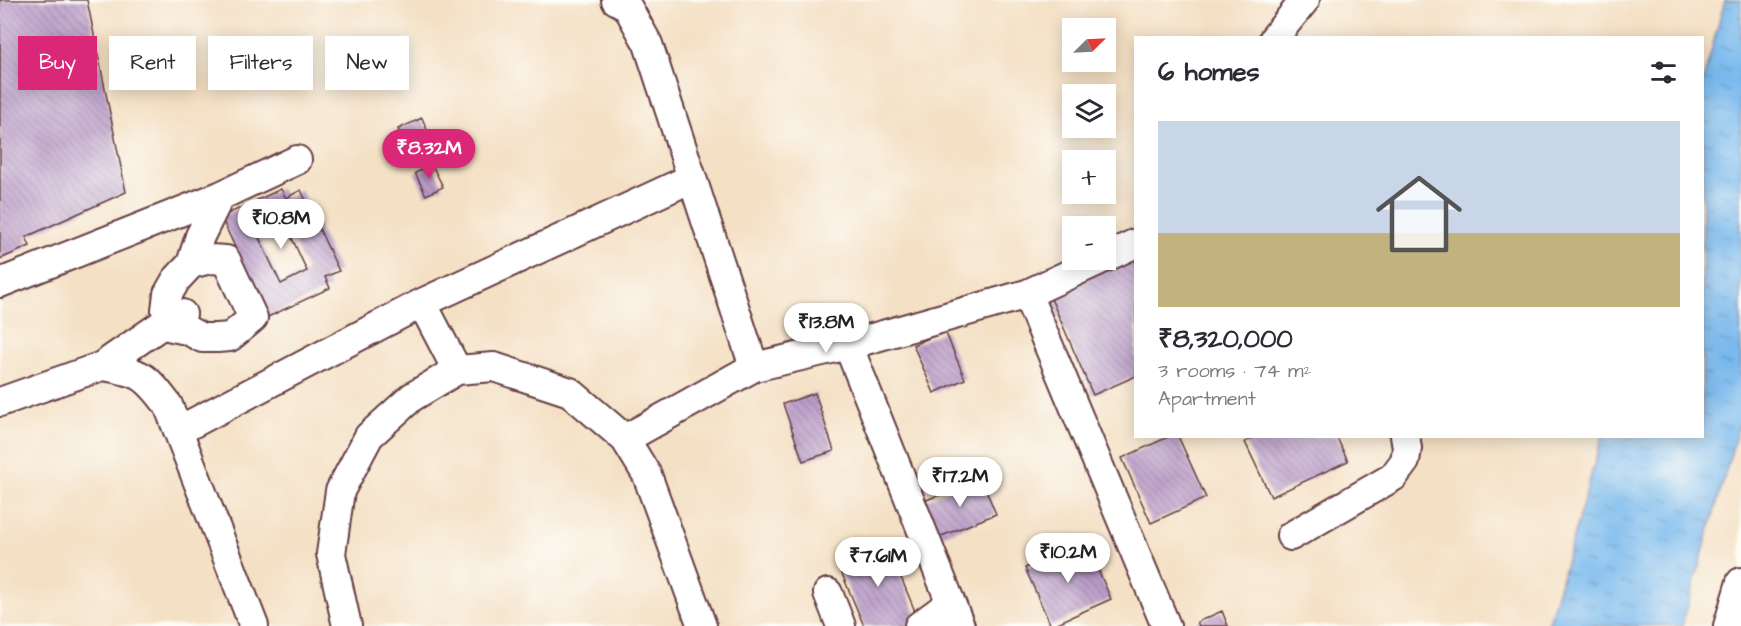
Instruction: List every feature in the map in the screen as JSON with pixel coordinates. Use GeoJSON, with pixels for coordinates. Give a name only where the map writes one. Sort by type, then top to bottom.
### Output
{"type":"FeatureCollection","features":[{"type":"Feature","properties":{"kind":"street"},"geometry":{"type":"LineString","coordinates":[[616,0],[627,6],[648,44],[754,367]]}},
{"type":"Feature","properties":{"kind":"street"},"geometry":{"type":"LineString","coordinates":[[1276,36],[1305,0]]}},
{"type":"Feature","properties":{"kind":"street"},"geometry":{"type":"LineString","coordinates":[[0,283],[220,196],[297,160]]}},
{"type":"Feature","properties":{"kind":"street"},"geometry":{"type":"LineString","coordinates":[[178,431],[423,303],[692,177]]}},
{"type":"Feature","properties":{"kind":"street"},"geometry":{"type":"LineString","coordinates":[[178,316],[168,294],[170,288],[191,264],[200,236],[220,196]]}},
{"type":"Feature","properties":{"kind":"street"},"geometry":{"type":"LineString","coordinates":[[1116,252],[1134,244]]}},
{"type":"Feature","properties":{"kind":"street"},"geometry":{"type":"LineString","coordinates":[[178,316],[168,326],[210,339],[230,337],[253,318],[226,260],[210,259],[191,264]]}},
{"type":"Feature","properties":{"kind":"street"},"geometry":{"type":"LineString","coordinates":[[625,439],[754,367],[848,345],[1027,294],[1079,270]]}},
{"type":"Feature","properties":{"kind":"street"},"geometry":{"type":"LineString","coordinates":[[1027,294],[1165,626]]}},
{"type":"Feature","properties":{"kind":"street"},"geometry":{"type":"LineString","coordinates":[[423,303],[457,370]]}},
{"type":"Feature","properties":{"kind":"street"},"geometry":{"type":"LineString","coordinates":[[0,402],[102,366],[178,316]]}},
{"type":"Feature","properties":{"kind":"street"},"geometry":{"type":"LineString","coordinates":[[848,345],[955,614],[919,626]]}},
{"type":"Feature","properties":{"kind":"street"},"geometry":{"type":"LineString","coordinates":[[102,366],[132,372],[150,382],[168,405],[254,626]]}},
{"type":"Feature","properties":{"kind":"street"},"geometry":{"type":"LineString","coordinates":[[347,626],[331,554],[340,491],[369,436],[412,397],[457,370],[494,368],[570,392],[625,439],[647,475],[702,626]]}},
{"type":"Feature","properties":{"kind":"street"},"geometry":{"type":"LineString","coordinates":[[1291,536],[1393,477],[1405,461],[1407,448],[1405,438]]}},
{"type":"Feature","properties":{"kind":"street"},"geometry":{"type":"LineString","coordinates":[[1728,626],[1741,582]]}},
{"type":"Feature","properties":{"kind":"street"},"geometry":{"type":"LineString","coordinates":[[828,593],[841,626]]}},
{"type":"Feature","properties":{"kind":"water"},"geometry":{"type":"Polygon","coordinates":[[[1725,0],[1741,0],[1741,418],[1682,626],[1548,626],[1602,438],[1704,438],[1704,77],[1725,0]]]}},
{"type":"Feature","properties":{"kind":"building"},"geometry":{"type":"Polygon","coordinates":[[[0,0],[87,0],[94,36],[18,36],[18,90],[97,90],[97,49],[126,192],[26,237],[30,246],[0,259],[0,0]]]}},
{"type":"Feature","properties":{"kind":"building"},"geometry":{"type":"Polygon","coordinates":[[[422,118],[437,153],[413,163],[398,129],[422,118]]]}},
{"type":"Feature","properties":{"kind":"building"},"geometry":{"type":"Polygon","coordinates":[[[432,165],[443,187],[426,195],[415,173],[432,165]]]}},
{"type":"Feature","properties":{"kind":"building"},"geometry":{"type":"Polygon","coordinates":[[[281,189],[286,198],[301,190],[339,271],[325,277],[330,288],[268,317],[221,217],[281,189]],[[280,212],[253,225],[281,284],[307,271],[280,212]]]}},
{"type":"Feature","properties":{"kind":"building"},"geometry":{"type":"Polygon","coordinates":[[[1134,249],[1134,377],[1093,395],[1046,287],[1085,270],[1116,270],[1116,257],[1134,249]]]}},
{"type":"Feature","properties":{"kind":"building"},"geometry":{"type":"Polygon","coordinates":[[[945,331],[965,379],[934,393],[913,345],[945,331]]]}},
{"type":"Feature","properties":{"kind":"building"},"geometry":{"type":"Polygon","coordinates":[[[815,393],[834,451],[803,461],[783,404],[815,393]]]}},
{"type":"Feature","properties":{"kind":"building"},"geometry":{"type":"Polygon","coordinates":[[[1166,438],[1179,438],[1206,498],[1151,523],[1122,458],[1166,438]]]}},
{"type":"Feature","properties":{"kind":"building"},"geometry":{"type":"Polygon","coordinates":[[[1253,438],[1337,438],[1348,461],[1271,497],[1245,442],[1253,438]]]}},
{"type":"Feature","properties":{"kind":"building"},"geometry":{"type":"Polygon","coordinates":[[[981,478],[996,514],[939,537],[924,501],[981,478]]]}},
{"type":"Feature","properties":{"kind":"building"},"geometry":{"type":"Polygon","coordinates":[[[886,541],[919,621],[906,626],[864,626],[837,562],[886,541]]]}},
{"type":"Feature","properties":{"kind":"building"},"geometry":{"type":"Polygon","coordinates":[[[1086,542],[1111,599],[1051,626],[1025,568],[1086,542]]]}},
{"type":"Feature","properties":{"kind":"building"},"geometry":{"type":"Polygon","coordinates":[[[1222,611],[1228,626],[1199,626],[1197,622],[1222,611]]]}}]}
